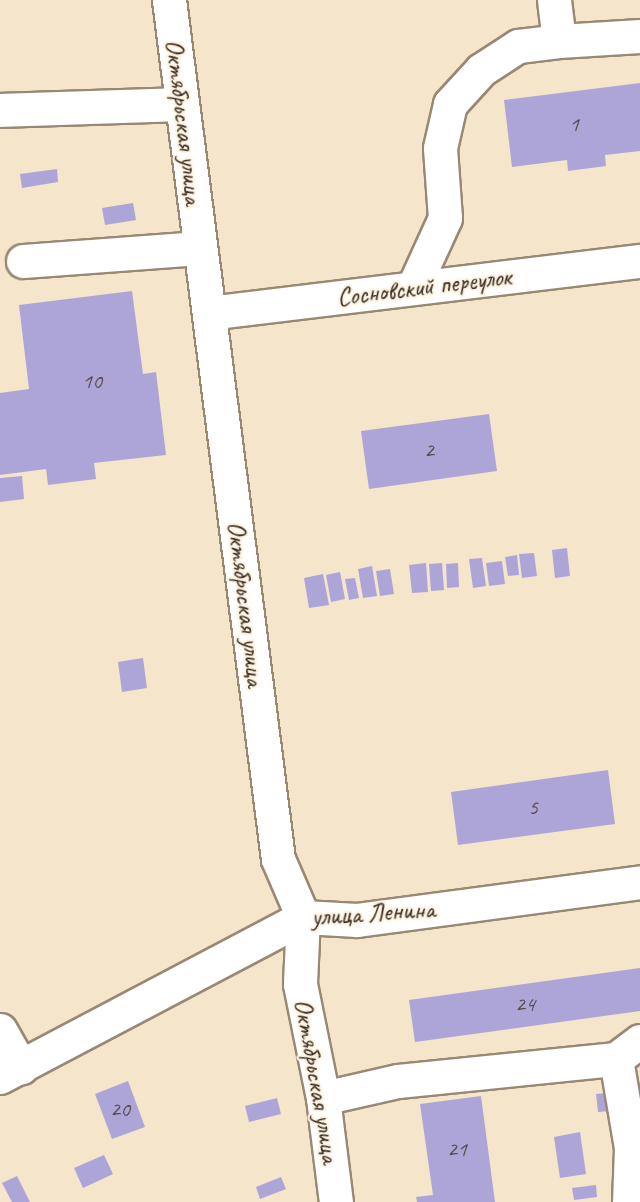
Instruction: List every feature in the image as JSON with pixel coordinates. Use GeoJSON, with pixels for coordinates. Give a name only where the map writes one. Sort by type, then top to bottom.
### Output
{"type":"FeatureCollection","features":[{"type":"Feature","properties":{"kind":"street","name":"Октябрьская улица"},"geometry":{"type":"LineString","coordinates":[[169,0],[278,859],[303,917],[300,984],[323,1098],[336,1202]]}},
{"type":"Feature","properties":{"kind":"street"},"geometry":{"type":"LineString","coordinates":[[554,0],[559,41]]}},
{"type":"Feature","properties":{"kind":"street"},"geometry":{"type":"LineString","coordinates":[[413,288],[445,218],[440,148],[450,104],[481,70],[518,46],[640,36]]}},
{"type":"Feature","properties":{"kind":"street"},"geometry":{"type":"LineString","coordinates":[[0,110],[182,104]]}},
{"type":"Feature","properties":{"kind":"street"},"geometry":{"type":"LineString","coordinates":[[23,261],[200,248]]}},
{"type":"Feature","properties":{"kind":"street","name":"Сосновский переулок"},"geometry":{"type":"LineString","coordinates":[[209,313],[640,261]]}},
{"type":"Feature","properties":{"kind":"street","name":"улица Ленина"},"geometry":{"type":"LineString","coordinates":[[11,1072],[303,917],[357,920],[640,882]]}},
{"type":"Feature","properties":{"kind":"street"},"geometry":{"type":"LineString","coordinates":[[0,1029],[11,1072]]}},
{"type":"Feature","properties":{"kind":"street"},"geometry":{"type":"LineString","coordinates":[[323,1098],[399,1081],[628,1050],[631,1148],[629,1202]]}},
{"type":"Feature","properties":{"kind":"building"},"geometry":{"type":"Polygon","coordinates":[[[640,83],[640,151],[605,155],[606,166],[568,171],[567,160],[512,167],[504,100],[640,83]]]}},
{"type":"Feature","properties":{"kind":"building"},"geometry":{"type":"Polygon","coordinates":[[[57,169],[58,182],[22,188],[20,174],[57,169]]]}},
{"type":"Feature","properties":{"kind":"building"},"geometry":{"type":"Polygon","coordinates":[[[133,203],[136,220],[105,225],[102,208],[133,203]]]}},
{"type":"Feature","properties":{"kind":"building"},"geometry":{"type":"Polygon","coordinates":[[[132,291],[143,374],[156,372],[166,455],[94,463],[96,479],[48,485],[46,469],[0,475],[0,393],[29,389],[19,305],[132,291]]]}},
{"type":"Feature","properties":{"kind":"building"},"geometry":{"type":"Polygon","coordinates":[[[489,414],[497,471],[369,489],[361,431],[489,414]]]}},
{"type":"Feature","properties":{"kind":"building"},"geometry":{"type":"Polygon","coordinates":[[[22,476],[24,499],[0,502],[0,478],[22,476]]]}},
{"type":"Feature","properties":{"kind":"building"},"geometry":{"type":"Polygon","coordinates":[[[567,548],[570,576],[555,578],[552,550],[567,548]]]}},
{"type":"Feature","properties":{"kind":"building"},"geometry":{"type":"Polygon","coordinates":[[[534,553],[537,576],[522,578],[519,554],[534,553]]]}},
{"type":"Feature","properties":{"kind":"building"},"geometry":{"type":"Polygon","coordinates":[[[517,555],[519,575],[508,576],[505,557],[517,555]]]}},
{"type":"Feature","properties":{"kind":"building"},"geometry":{"type":"Polygon","coordinates":[[[482,558],[486,586],[473,588],[469,559],[482,558]]]}},
{"type":"Feature","properties":{"kind":"building"},"geometry":{"type":"Polygon","coordinates":[[[502,561],[505,584],[489,586],[486,563],[502,561]]]}},
{"type":"Feature","properties":{"kind":"building"},"geometry":{"type":"Polygon","coordinates":[[[426,563],[428,592],[412,593],[409,565],[426,563]]]}},
{"type":"Feature","properties":{"kind":"building"},"geometry":{"type":"Polygon","coordinates":[[[442,563],[444,590],[431,591],[429,564],[442,563]]]}},
{"type":"Feature","properties":{"kind":"building"},"geometry":{"type":"Polygon","coordinates":[[[458,563],[459,587],[447,588],[446,564],[458,563]]]}},
{"type":"Feature","properties":{"kind":"building"},"geometry":{"type":"Polygon","coordinates":[[[372,566],[377,596],[363,598],[358,569],[372,566]]]}},
{"type":"Feature","properties":{"kind":"building"},"geometry":{"type":"Polygon","coordinates":[[[390,569],[394,594],[380,596],[376,571],[390,569]]]}},
{"type":"Feature","properties":{"kind":"building"},"geometry":{"type":"Polygon","coordinates":[[[340,572],[345,599],[331,602],[326,575],[340,572]]]}},
{"type":"Feature","properties":{"kind":"building"},"geometry":{"type":"Polygon","coordinates":[[[323,574],[329,605],[309,608],[304,578],[323,574]]]}},
{"type":"Feature","properties":{"kind":"building"},"geometry":{"type":"Polygon","coordinates":[[[355,578],[359,598],[349,600],[345,579],[355,578]]]}},
{"type":"Feature","properties":{"kind":"building"},"geometry":{"type":"Polygon","coordinates":[[[143,658],[147,688],[122,692],[118,662],[143,658]]]}},
{"type":"Feature","properties":{"kind":"building"},"geometry":{"type":"Polygon","coordinates":[[[608,770],[615,824],[458,845],[451,792],[608,770]]]}},
{"type":"Feature","properties":{"kind":"building"},"geometry":{"type":"Polygon","coordinates":[[[640,968],[640,1011],[415,1042],[409,1000],[640,968]]]}},
{"type":"Feature","properties":{"kind":"building"},"geometry":{"type":"Polygon","coordinates":[[[128,1081],[145,1127],[112,1139],[95,1094],[128,1081]]]}},
{"type":"Feature","properties":{"kind":"building"},"geometry":{"type":"Polygon","coordinates":[[[607,1093],[610,1111],[598,1112],[596,1094],[607,1093]]]}},
{"type":"Feature","properties":{"kind":"building"},"geometry":{"type":"Polygon","coordinates":[[[481,1096],[495,1202],[417,1202],[416,1197],[433,1195],[420,1104],[481,1096]]]}},
{"type":"Feature","properties":{"kind":"building"},"geometry":{"type":"Polygon","coordinates":[[[277,1098],[281,1114],[249,1122],[245,1106],[277,1098]]]}},
{"type":"Feature","properties":{"kind":"building"},"geometry":{"type":"Polygon","coordinates":[[[580,1132],[586,1174],[560,1178],[554,1137],[580,1132]]]}},
{"type":"Feature","properties":{"kind":"building"},"geometry":{"type":"Polygon","coordinates":[[[104,1155],[113,1174],[83,1188],[74,1168],[104,1155]]]}},
{"type":"Feature","properties":{"kind":"building"},"geometry":{"type":"Polygon","coordinates":[[[17,1176],[30,1202],[12,1202],[2,1183],[17,1176]]]}},
{"type":"Feature","properties":{"kind":"building"},"geometry":{"type":"Polygon","coordinates":[[[281,1177],[286,1189],[260,1199],[256,1187],[281,1177]]]}},
{"type":"Feature","properties":{"kind":"building"},"geometry":{"type":"Polygon","coordinates":[[[596,1185],[597,1197],[574,1200],[572,1188],[596,1185]]]}}]}
